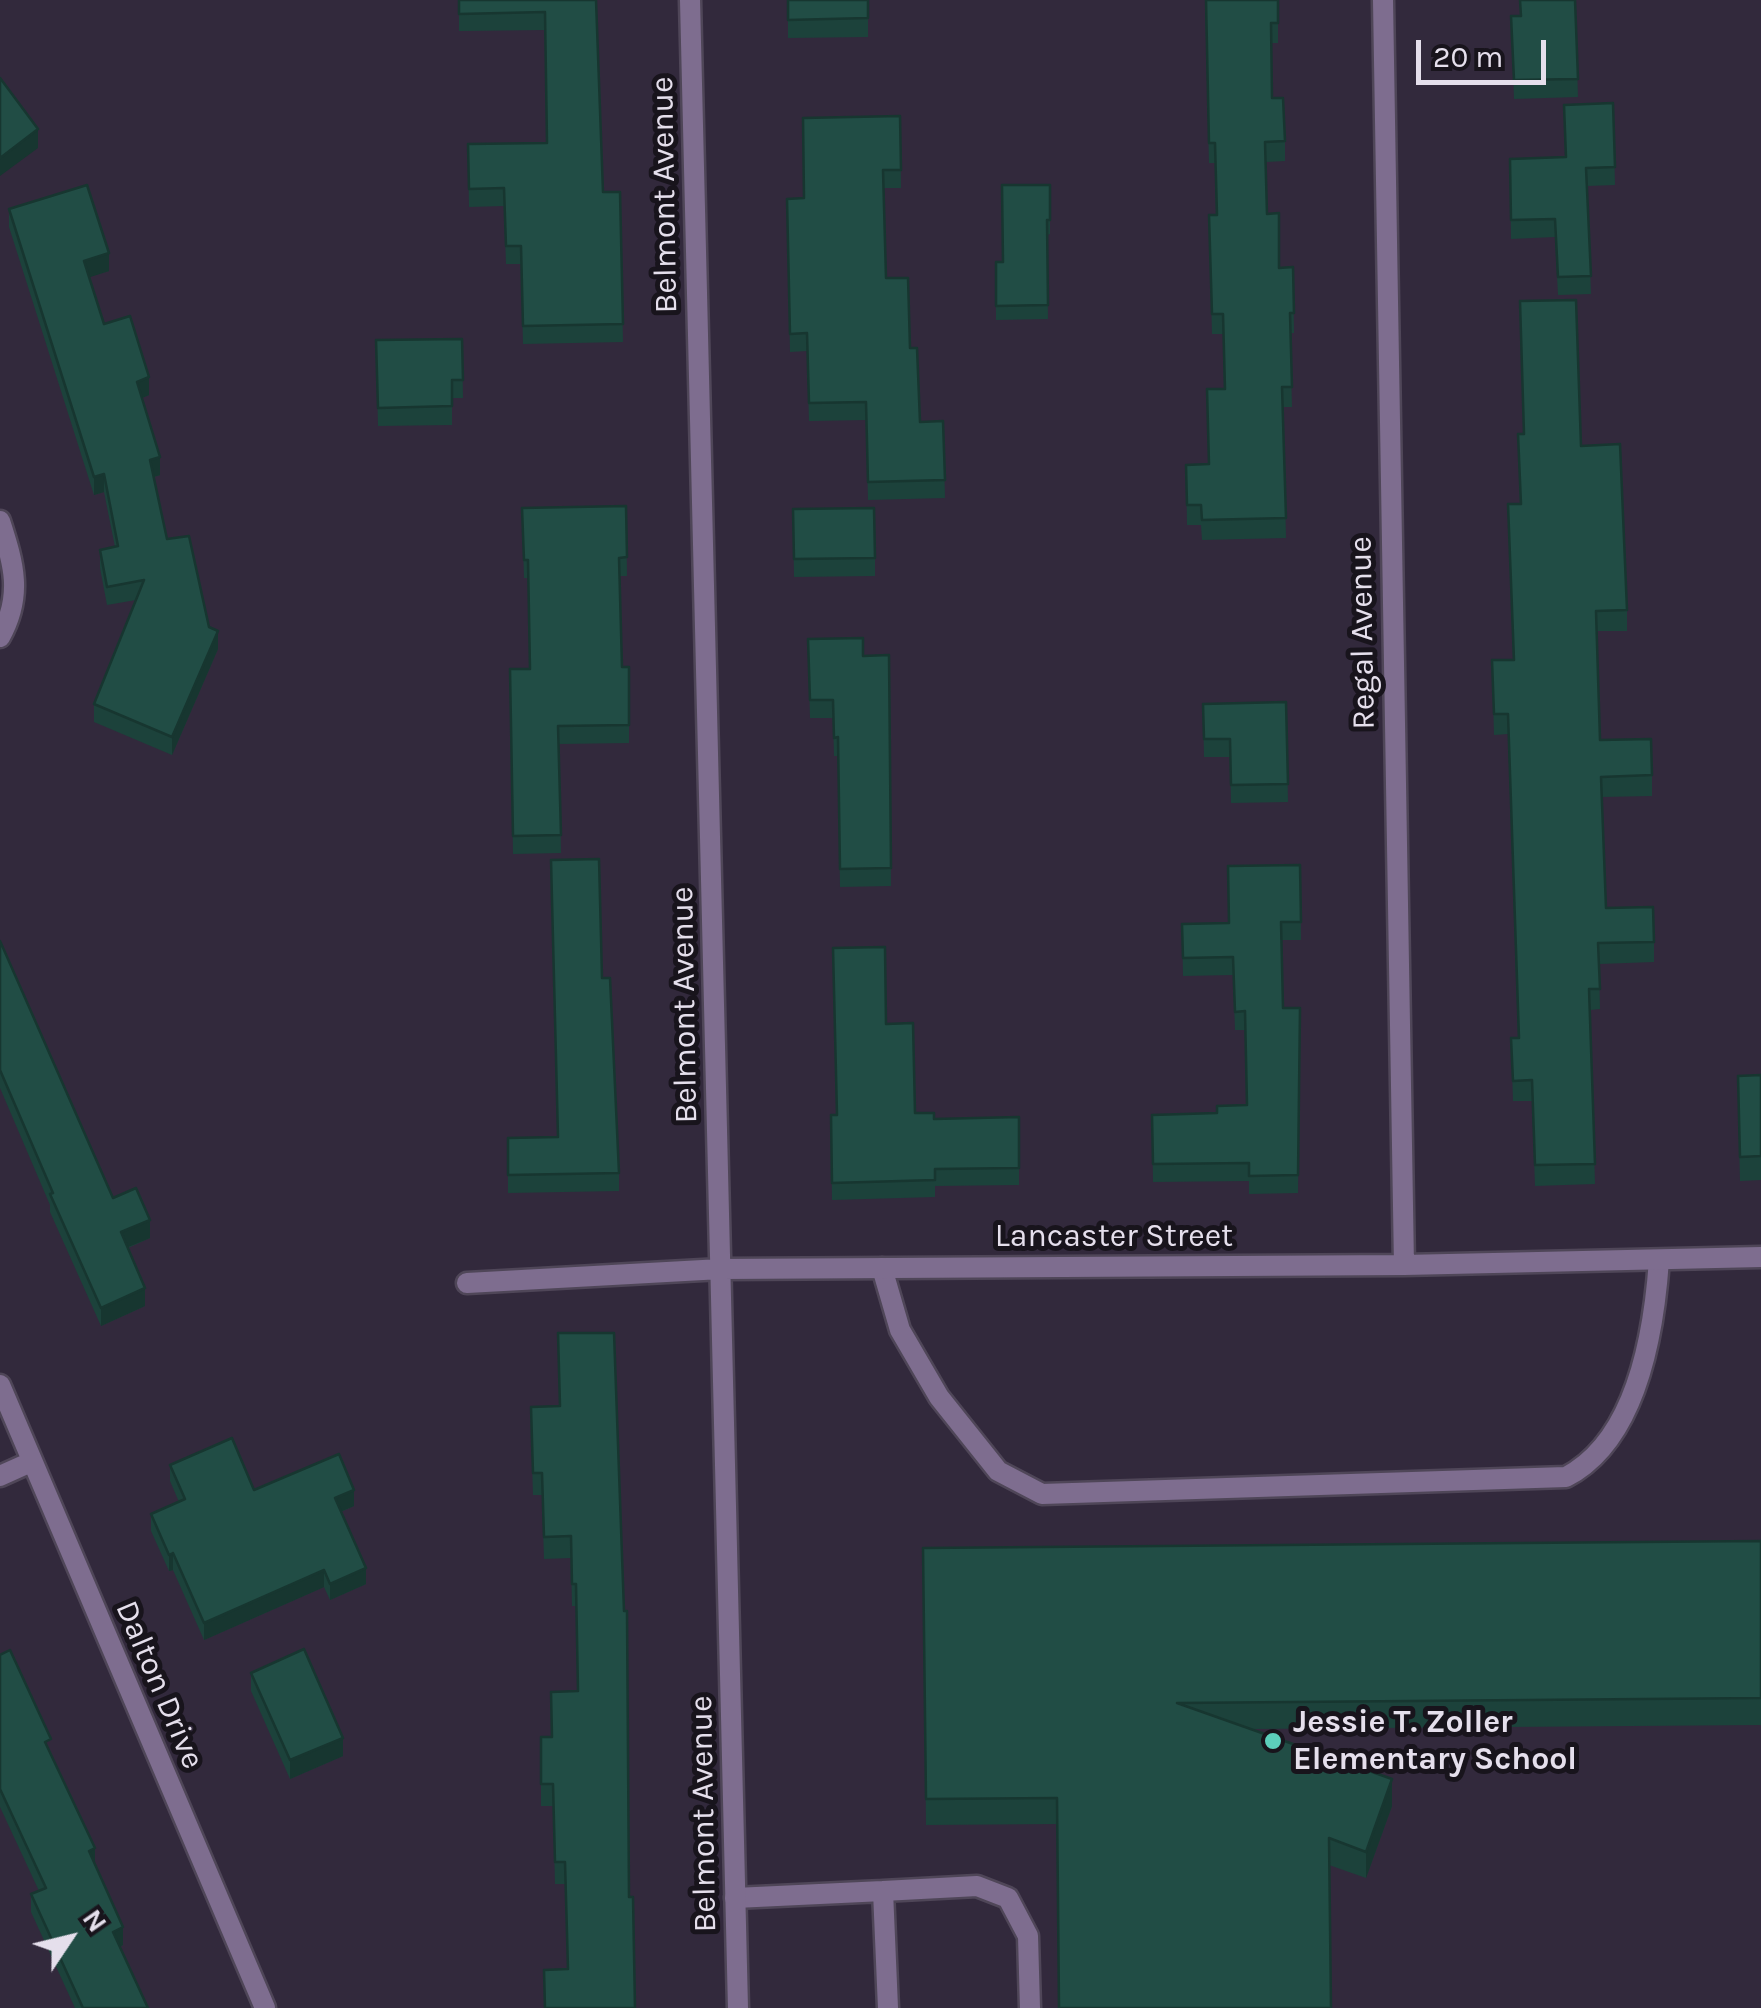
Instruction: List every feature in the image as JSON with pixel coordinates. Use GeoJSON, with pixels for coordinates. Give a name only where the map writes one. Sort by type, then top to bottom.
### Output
{"type":"FeatureCollection","features":[{"type":"Feature","properties":{"kind":"street","name":"Belmont Avenue"},"geometry":{"type":"LineString","coordinates":[[690,0],[738,2008]]}},
{"type":"Feature","properties":{"kind":"street","name":"Regal Avenue"},"geometry":{"type":"LineString","coordinates":[[1383,0],[1404,1264]]}},
{"type":"Feature","properties":{"kind":"street"},"geometry":{"type":"LineString","coordinates":[[0,521],[15,566],[12,616],[0,637]]}},
{"type":"Feature","properties":{"kind":"street","name":"Lancaster Street"},"geometry":{"type":"LineString","coordinates":[[468,1283],[722,1270],[1761,1257]]}},
{"type":"Feature","properties":{"kind":"street"},"geometry":{"type":"LineString","coordinates":[[882,1268],[900,1330],[940,1397],[998,1471],[1042,1494],[1566,1476],[1584,1468],[1606,1443],[1638,1385],[1656,1297],[1658,1260]]}},
{"type":"Feature","properties":{"kind":"street","name":"Dalton Drive"},"geometry":{"type":"LineString","coordinates":[[0,1385],[265,2008]]}},
{"type":"Feature","properties":{"kind":"street"},"geometry":{"type":"LineString","coordinates":[[0,1476],[32,1462]]}},
{"type":"Feature","properties":{"kind":"street"},"geometry":{"type":"LineString","coordinates":[[736,1898],[976,1886],[1008,1898],[1028,1936],[1030,2008]]}},
{"type":"Feature","properties":{"kind":"street"},"geometry":{"type":"LineString","coordinates":[[883,1891],[888,2008]]}},
{"type":"Feature","properties":{"kind":"building"},"geometry":{"type":"Polygon","coordinates":[[[459,0],[596,0],[603,192],[620,192],[623,324],[523,326],[521,246],[506,246],[504,188],[469,189],[468,144],[547,143],[545,12],[459,14],[459,0]]]}},
{"type":"Feature","properties":{"kind":"building"},"geometry":{"type":"Polygon","coordinates":[[[788,0],[868,0],[868,18],[788,20],[788,0]]]}},
{"type":"Feature","properties":{"kind":"building"},"geometry":{"type":"Polygon","coordinates":[[[1206,0],[1278,0],[1278,23],[1271,23],[1272,98],[1283,98],[1285,141],[1265,142],[1267,214],[1279,213],[1279,268],[1293,267],[1292,387],[1282,387],[1286,518],[1202,520],[1201,505],[1187,505],[1186,465],[1209,464],[1207,389],[1225,389],[1223,314],[1212,314],[1209,215],[1217,215],[1215,143],[1209,143],[1206,0]]]}},
{"type":"Feature","properties":{"kind":"building"},"geometry":{"type":"Polygon","coordinates":[[[1520,0],[1575,0],[1578,79],[1514,80],[1511,16],[1521,16],[1520,0]]]}},
{"type":"Feature","properties":{"kind":"building"},"geometry":{"type":"Polygon","coordinates":[[[0,78],[38,129],[0,158],[0,78]]]}},
{"type":"Feature","properties":{"kind":"building"},"geometry":{"type":"Polygon","coordinates":[[[1613,103],[1615,167],[1586,168],[1591,276],[1558,277],[1555,219],[1511,220],[1510,159],[1566,157],[1564,105],[1613,103]]]}},
{"type":"Feature","properties":{"kind":"building"},"geometry":{"type":"Polygon","coordinates":[[[900,116],[901,170],[883,170],[886,278],[908,278],[910,348],[917,348],[920,422],[943,421],[945,480],[868,482],[866,402],[809,403],[807,333],[790,334],[787,199],[804,198],[803,118],[900,116]]]}},
{"type":"Feature","properties":{"kind":"building"},"geometry":{"type":"Polygon","coordinates":[[[87,185],[109,253],[84,261],[104,324],[130,316],[149,377],[137,382],[160,457],[150,460],[167,539],[189,536],[209,627],[218,631],[172,737],[94,704],[144,580],[107,587],[100,550],[118,546],[104,474],[94,477],[9,209],[87,185]]]}},
{"type":"Feature","properties":{"kind":"building"},"geometry":{"type":"Polygon","coordinates":[[[1002,185],[1050,185],[1048,305],[996,306],[996,262],[1003,262],[1002,185]]]}},
{"type":"Feature","properties":{"kind":"building"},"geometry":{"type":"Polygon","coordinates":[[[1576,300],[1581,446],[1620,444],[1627,610],[1596,611],[1600,740],[1651,739],[1652,775],[1601,777],[1606,908],[1653,907],[1654,942],[1598,943],[1600,989],[1589,989],[1595,1164],[1535,1165],[1532,1080],[1513,1081],[1511,1038],[1519,1038],[1508,714],[1494,714],[1492,660],[1514,660],[1508,504],[1521,504],[1518,434],[1524,434],[1520,301],[1576,300]]]}},
{"type":"Feature","properties":{"kind":"building"},"geometry":{"type":"Polygon","coordinates":[[[462,339],[463,380],[452,380],[452,406],[378,408],[376,340],[462,339]]]}},
{"type":"Feature","properties":{"kind":"building"},"geometry":{"type":"Polygon","coordinates":[[[626,506],[627,557],[619,558],[622,667],[629,667],[629,725],[558,726],[561,835],[513,836],[510,669],[530,669],[528,560],[524,560],[522,508],[626,506]]]}},
{"type":"Feature","properties":{"kind":"building"},"geometry":{"type":"Polygon","coordinates":[[[874,508],[875,558],[794,559],[793,509],[874,508]]]}},
{"type":"Feature","properties":{"kind":"building"},"geometry":{"type":"Polygon","coordinates":[[[863,638],[863,656],[889,655],[891,868],[840,869],[838,737],[834,738],[833,700],[810,700],[808,639],[863,638]]]}},
{"type":"Feature","properties":{"kind":"building"},"geometry":{"type":"Polygon","coordinates":[[[1286,702],[1288,784],[1231,785],[1230,739],[1204,739],[1203,704],[1286,702]]]}},
{"type":"Feature","properties":{"kind":"building"},"geometry":{"type":"Polygon","coordinates":[[[599,859],[602,978],[610,978],[619,1173],[508,1175],[508,1138],[558,1137],[551,860],[599,859]]]}},
{"type":"Feature","properties":{"kind":"building"},"geometry":{"type":"Polygon","coordinates":[[[1300,865],[1301,922],[1281,922],[1283,1008],[1300,1008],[1298,1175],[1249,1176],[1249,1163],[1153,1164],[1152,1115],[1217,1113],[1217,1106],[1247,1105],[1245,1011],[1235,1012],[1233,957],[1183,958],[1182,924],[1229,923],[1228,866],[1300,865]]]}},
{"type":"Feature","properties":{"kind":"building"},"geometry":{"type":"Polygon","coordinates":[[[0,941],[113,1198],[136,1188],[150,1220],[121,1232],[145,1288],[101,1308],[0,1070],[0,941]]]}},
{"type":"Feature","properties":{"kind":"building"},"geometry":{"type":"Polygon","coordinates":[[[885,947],[886,1024],[913,1023],[915,1113],[934,1113],[934,1119],[1019,1117],[1019,1168],[935,1169],[935,1180],[832,1183],[831,1115],[837,1115],[833,948],[885,947]]]}},
{"type":"Feature","properties":{"kind":"building"},"geometry":{"type":"Polygon","coordinates":[[[1761,1075],[1761,1156],[1740,1157],[1738,1076],[1761,1075]]]}},
{"type":"Feature","properties":{"kind":"building"},"geometry":{"type":"Polygon","coordinates":[[[558,1333],[614,1333],[627,1611],[629,1897],[633,1897],[635,2008],[545,2008],[544,1970],[568,1969],[565,1862],[555,1862],[553,1784],[541,1784],[541,1737],[552,1737],[551,1692],[578,1691],[571,1536],[544,1537],[542,1473],[533,1473],[531,1407],[560,1406],[558,1333]]]}},
{"type":"Feature","properties":{"kind":"building"},"geometry":{"type":"Polygon","coordinates":[[[232,1438],[254,1490],[339,1454],[354,1490],[335,1498],[366,1568],[330,1584],[324,1570],[204,1623],[151,1514],[185,1499],[170,1465],[232,1438]]]}},
{"type":"Feature","properties":{"kind":"building","name":"Jessie T. Zoller Elementary School"},"geometry":{"type":"Polygon","coordinates":[[[1761,1541],[1761,1698],[1177,1703],[1392,1779],[1366,1852],[1329,1838],[1331,2008],[1059,2008],[1057,1798],[926,1799],[923,1548],[1761,1541]]]}},
{"type":"Feature","properties":{"kind":"building"},"geometry":{"type":"Polygon","coordinates":[[[304,1649],[343,1738],[290,1760],[251,1673],[304,1649]]]}},
{"type":"Feature","properties":{"kind":"building"},"geometry":{"type":"Polygon","coordinates":[[[10,1650],[51,1739],[45,1742],[95,1848],[89,1851],[123,1927],[113,1932],[148,2008],[83,2008],[31,1894],[46,1888],[0,1789],[0,1655],[10,1650]]]}},
{"type":"Feature","properties":{"kind":"place","name":"Jessie T. Zoller Elementary School"},"geometry":{"type":"Point","coordinates":[1273,1741]}}]}
